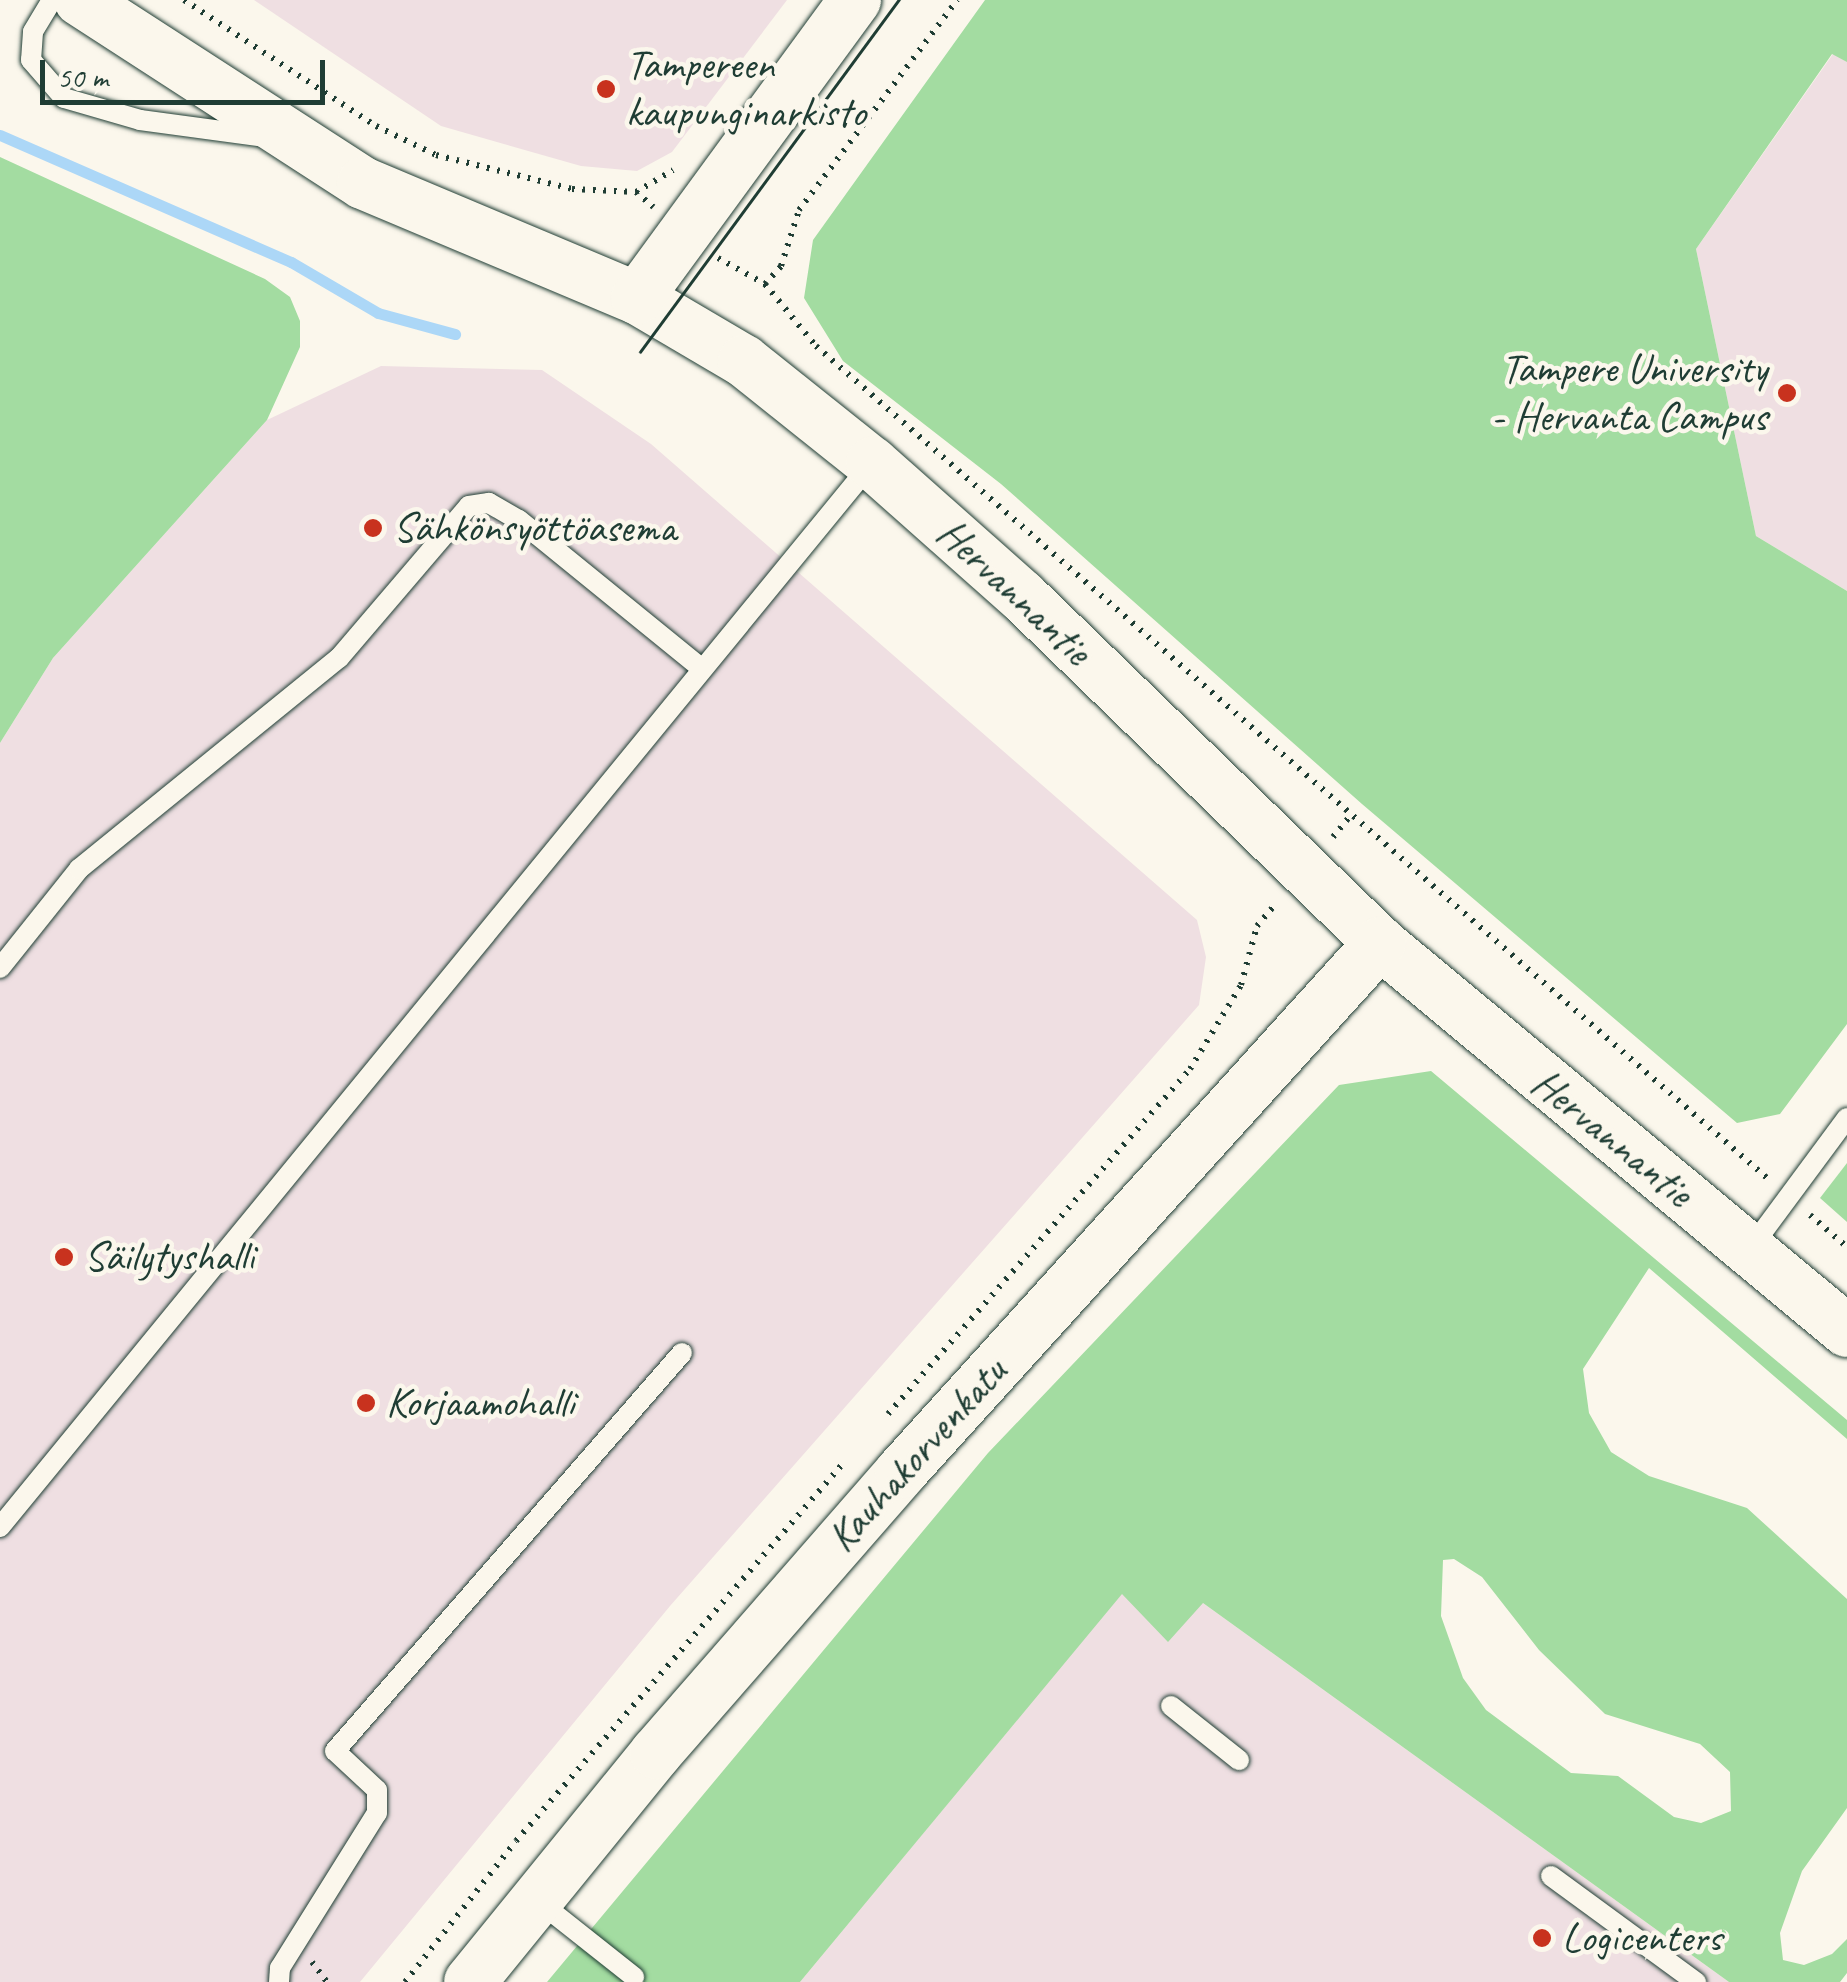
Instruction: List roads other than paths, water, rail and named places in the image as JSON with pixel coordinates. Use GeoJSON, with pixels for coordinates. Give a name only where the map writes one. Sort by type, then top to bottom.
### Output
{"type":"FeatureCollection","features":[{"type":"Feature","properties":{"kind":"main road","name":"Hervannantie"},"geometry":{"type":"LineString","coordinates":[[80,0],[290,140],[363,182],[637,298],[744,361],[872,463],[1022,596],[1380,943],[1847,1331]]}},
{"type":"Feature","properties":{"kind":"main road"},"geometry":{"type":"LineString","coordinates":[[637,298],[855,0]]}},
{"type":"Feature","properties":{"kind":"main road","name":"Kauhakorvenkatu"},"geometry":{"type":"LineString","coordinates":[[470,1982],[536,1898],[901,1472],[1380,943]]}},
{"type":"Feature","properties":{"kind":"lane"},"geometry":{"type":"LineString","coordinates":[[52,0],[33,32],[31,60],[64,98],[140,120],[290,140]]}},
{"type":"Feature","properties":{"kind":"lane"},"geometry":{"type":"LineString","coordinates":[[0,1527],[700,667],[872,463]]}},
{"type":"Feature","properties":{"kind":"lane"},"geometry":{"type":"LineString","coordinates":[[0,968],[94,855],[339,658],[469,506],[489,502],[519,520],[700,667]]}},
{"type":"Feature","properties":{"kind":"lane"},"geometry":{"type":"LineString","coordinates":[[1749,1251],[1847,1118]]}},
{"type":"Feature","properties":{"kind":"lane"},"geometry":{"type":"LineString","coordinates":[[279,1982],[280,1968],[378,1813],[377,1790],[334,1751],[682,1353]]}},
{"type":"Feature","properties":{"kind":"lane"},"geometry":{"type":"LineString","coordinates":[[1172,1706],[1239,1760]]}},
{"type":"Feature","properties":{"kind":"lane"},"geometry":{"type":"LineString","coordinates":[[1551,1876],[1696,1982]]}},
{"type":"Feature","properties":{"kind":"lane"},"geometry":{"type":"LineString","coordinates":[[536,1898],[634,1977]]}},
{"type":"Feature","properties":{"kind":"waterway"},"geometry":{"type":"LineString","coordinates":[[0,135],[291,262],[378,313],[455,334]]}},
{"type":"Feature","properties":{"kind":"tram line"},"geometry":{"type":"LineString","coordinates":[[640,352],[899,0]]}},
{"type":"Feature","properties":{"kind":"place","name":"Tampereen kaupunginarkisto"},"geometry":{"type":"Point","coordinates":[606,89]}},
{"type":"Feature","properties":{"kind":"place","name":"Tampere University - Hervanta Campus"},"geometry":{"type":"Point","coordinates":[1787,393]}},
{"type":"Feature","properties":{"kind":"place","name":"Sähkönsyöttöasema"},"geometry":{"type":"Point","coordinates":[373,528]}},
{"type":"Feature","properties":{"kind":"place","name":"Säilytyshalli"},"geometry":{"type":"Point","coordinates":[64,1257]}},
{"type":"Feature","properties":{"kind":"place","name":"Korjaamohalli"},"geometry":{"type":"Point","coordinates":[366,1403]}},
{"type":"Feature","properties":{"kind":"place","name":"Logicenters"},"geometry":{"type":"Point","coordinates":[1542,1938]}}]}
